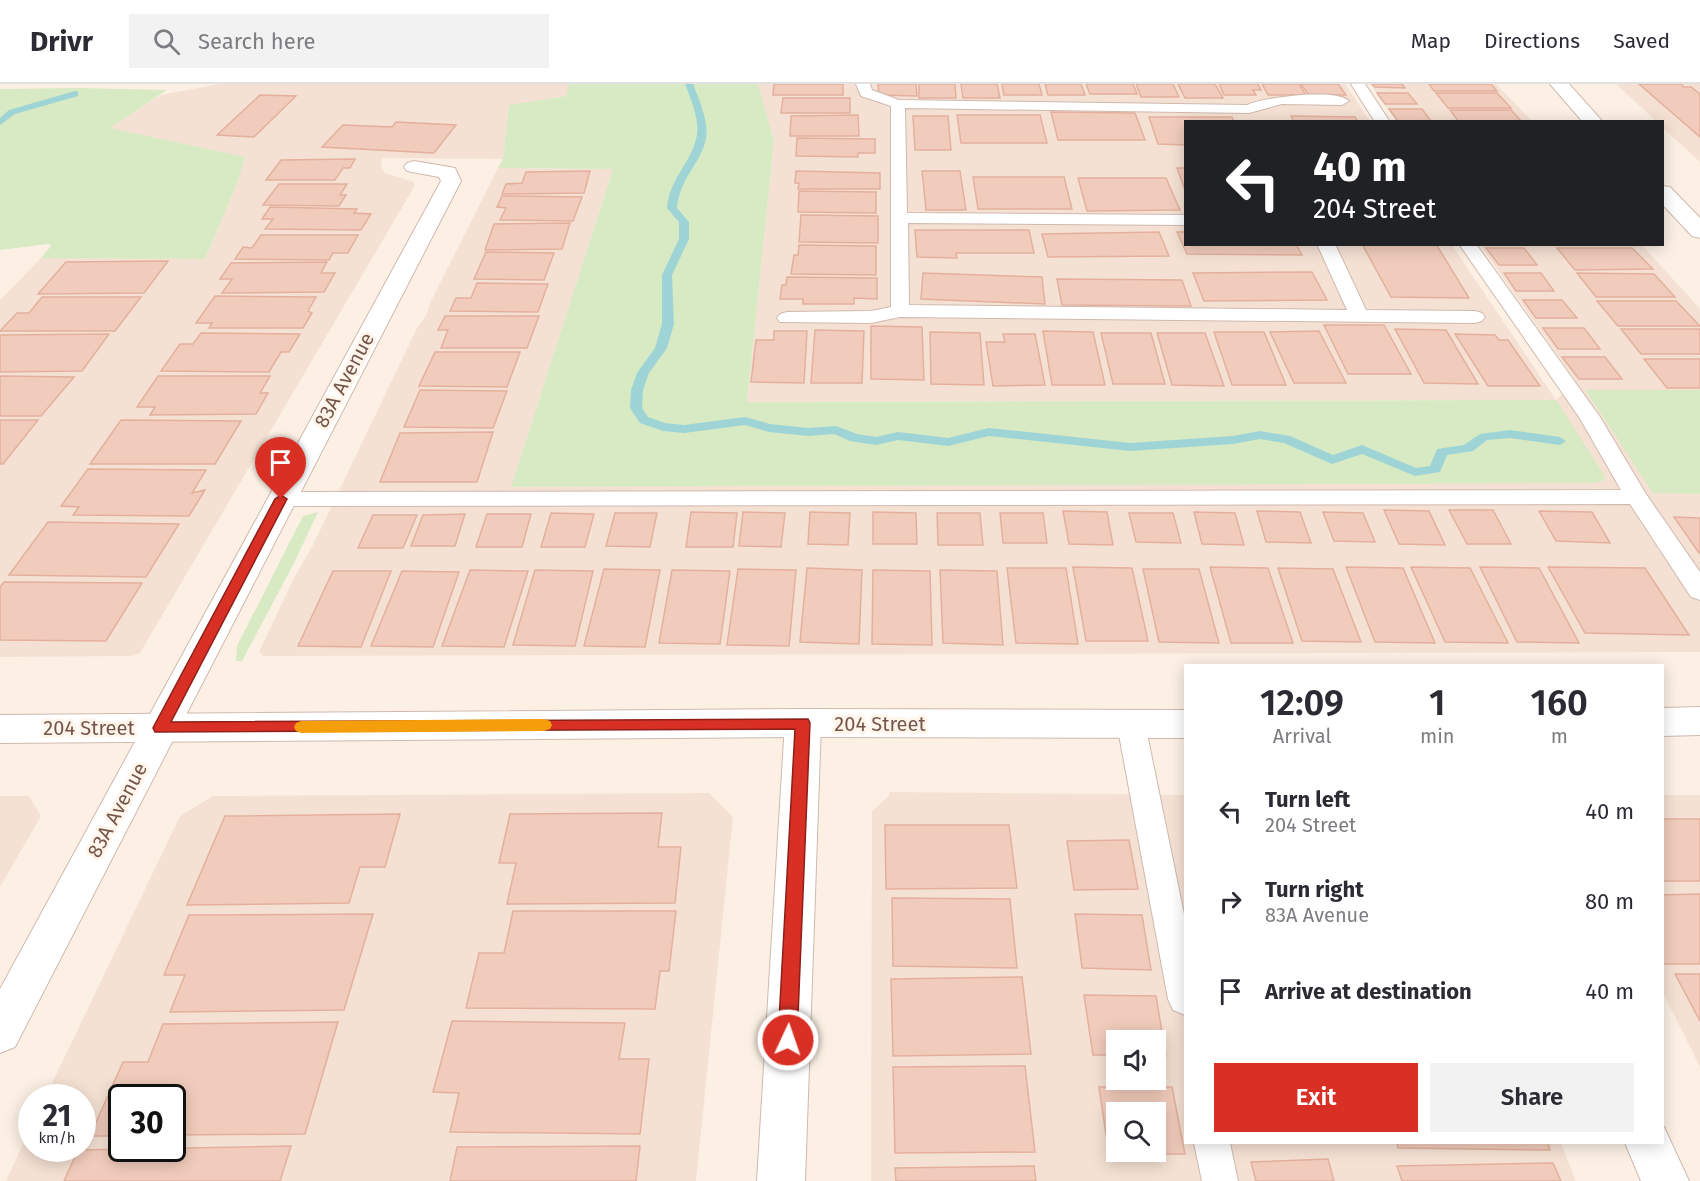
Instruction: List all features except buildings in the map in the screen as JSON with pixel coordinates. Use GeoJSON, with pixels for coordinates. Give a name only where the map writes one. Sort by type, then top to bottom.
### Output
{"type":"FeatureCollection","features":[{"type":"Feature","properties":{"kind":"street"},"geometry":{"type":"LineString","coordinates":[[1558,84],[1592,120]]}},
{"type":"Feature","properties":{"kind":"street","name":"83A Avenue"},"geometry":{"type":"LineString","coordinates":[[0,1032],[451,181],[448,172],[414,167]]}},
{"type":"Feature","properties":{"kind":"street"},"geometry":{"type":"LineString","coordinates":[[1664,194],[1700,231]]}},
{"type":"Feature","properties":{"kind":"street"},"geometry":{"type":"LineString","coordinates":[[1664,722],[1700,721]]}},
{"type":"Feature","properties":{"kind":"street"},"geometry":{"type":"LineString","coordinates":[[781,1181],[803,723]]}},
{"type":"Feature","properties":{"kind":"street","name":"204 Street"},"geometry":{"type":"LineString","coordinates":[[0,729],[803,723],[1184,724]]}},
{"type":"Feature","properties":{"kind":"street"},"geometry":{"type":"LineString","coordinates":[[1648,1144],[1665,1181]]}},
{"type":"Feature","properties":{"kind":"lane"},"geometry":{"type":"LineString","coordinates":[[862,84],[867,93],[898,104],[1253,115],[1258,104],[1273,101],[1342,101]]}},
{"type":"Feature","properties":{"kind":"lane"},"geometry":{"type":"LineString","coordinates":[[1358,84],[1382,120]]}},
{"type":"Feature","properties":{"kind":"lane"},"geometry":{"type":"LineString","coordinates":[[898,104],[900,311]]}},
{"type":"Feature","properties":{"kind":"lane"},"geometry":{"type":"LineString","coordinates":[[899,218],[1184,220]]}},
{"type":"Feature","properties":{"kind":"lane"},"geometry":{"type":"LineString","coordinates":[[1327,246],[1360,317]]}},
{"type":"Feature","properties":{"kind":"lane"},"geometry":{"type":"LineString","coordinates":[[1468,246],[1589,417],[1637,497],[1700,591]]}},
{"type":"Feature","properties":{"kind":"lane"},"geometry":{"type":"LineString","coordinates":[[787,318],[871,317],[900,311],[1475,317]]}},
{"type":"Feature","properties":{"kind":"lane"},"geometry":{"type":"LineString","coordinates":[[281,499],[1637,497]]}},
{"type":"Feature","properties":{"kind":"lane"},"geometry":{"type":"LineString","coordinates":[[1131,724],[1184,994]]}},
{"type":"Feature","properties":{"kind":"lane"},"geometry":{"type":"LineString","coordinates":[[1212,1144],[1220,1181]]}},
{"type":"Feature","properties":{"kind":"shaded area"},"geometry":{"type":"Polygon","coordinates":[[[219,84],[569,84],[566,96],[509,105],[503,159],[382,158],[381,167],[385,173],[414,182],[414,187],[140,653],[132,656],[0,657],[0,300],[41,258],[205,259],[238,181],[244,157],[109,128],[161,95],[219,84]]]}},
{"type":"Feature","properties":{"kind":"shaded area"},"geometry":{"type":"Polygon","coordinates":[[[758,84],[1345,84],[1369,120],[1184,120],[1184,246],[1453,246],[1556,400],[747,402],[774,141],[758,84]]]}},
{"type":"Feature","properties":{"kind":"shaded area"},"geometry":{"type":"Polygon","coordinates":[[[1370,84],[1496,84],[1531,120],[1395,120],[1370,84]]]}},
{"type":"Feature","properties":{"kind":"shaded area"},"geometry":{"type":"Polygon","coordinates":[[[1616,84],[1700,84],[1700,162],[1664,129],[1664,120],[1655,120],[1616,84]]]}},
{"type":"Feature","properties":{"kind":"shaded area"},"geometry":{"type":"Polygon","coordinates":[[[498,168],[613,169],[511,487],[1556,400],[1576,381],[1481,246],[1643,246],[1700,309],[1700,390],[1585,391],[1653,492],[1700,494],[1700,652],[263,656],[259,652],[294,578],[313,545],[418,326],[426,316],[431,301],[498,168]]]}},
{"type":"Feature","properties":{"kind":"shaded area"},"geometry":{"type":"Polygon","coordinates":[[[889,792],[1184,795],[1184,1144],[1561,1144],[1576,1181],[871,1181],[872,811],[889,796],[889,792]]]}},
{"type":"Feature","properties":{"kind":"shaded area"},"geometry":{"type":"Polygon","coordinates":[[[709,793],[733,817],[696,1181],[6,1181],[18,1155],[18,1162],[96,1162],[96,1084],[52,1084],[180,816],[213,796],[709,793]]]}},
{"type":"Feature","properties":{"kind":"shaded area"},"geometry":{"type":"Polygon","coordinates":[[[1664,795],[1700,795],[1700,1067],[1664,995],[1664,795]]]}},
{"type":"Feature","properties":{"kind":"shaded area"},"geometry":{"type":"Polygon","coordinates":[[[0,796],[29,796],[41,816],[0,887],[0,796]]]}},
{"type":"Feature","properties":{"kind":"green space"},"geometry":{"type":"Polygon","coordinates":[[[569,84],[758,84],[774,141],[747,402],[1556,400],[1605,480],[1594,483],[511,487],[613,169],[498,168],[503,159],[509,105],[566,96],[569,84]]]}},
{"type":"Feature","properties":{"kind":"green space"},"geometry":{"type":"Polygon","coordinates":[[[0,89],[167,90],[110,128],[245,157],[238,181],[205,259],[41,258],[51,246],[48,244],[0,250],[0,89]]]}},
{"type":"Feature","properties":{"kind":"green space"},"geometry":{"type":"Polygon","coordinates":[[[1585,390],[1700,390],[1700,494],[1653,493],[1585,390]]]}},
{"type":"Feature","properties":{"kind":"green space"},"geometry":{"type":"Polygon","coordinates":[[[318,512],[293,565],[242,661],[236,661],[237,646],[303,516],[318,512]]]}},
{"type":"Feature","properties":{"kind":"waterway"},"geometry":{"type":"LineString","coordinates":[[689,84],[696,103],[702,134],[693,157],[679,179],[673,197],[672,208],[684,222],[684,239],[667,275],[668,324],[661,348],[643,373],[637,390],[636,408],[644,420],[663,427],[684,429],[745,421],[769,428],[808,432],[836,430],[854,438],[876,441],[898,436],[948,442],[989,432],[1130,447],[1233,440],[1260,435],[1286,439],[1332,460],[1362,449],[1415,472],[1435,469],[1442,452],[1468,448],[1484,437],[1510,434],[1560,441]]}},
{"type":"Feature","properties":{"kind":"waterway"},"geometry":{"type":"LineString","coordinates":[[0,122],[12,112],[75,94]]}},
{"type":"Feature","properties":{"kind":"slow traffic"},"geometry":{"type":"LineString","coordinates":[[301,727],[544,725]]}},
{"type":"Feature","properties":{"kind":"route"},"geometry":{"type":"LineString","coordinates":[[281,499],[160,728],[803,723],[788,1040]]}}]}
